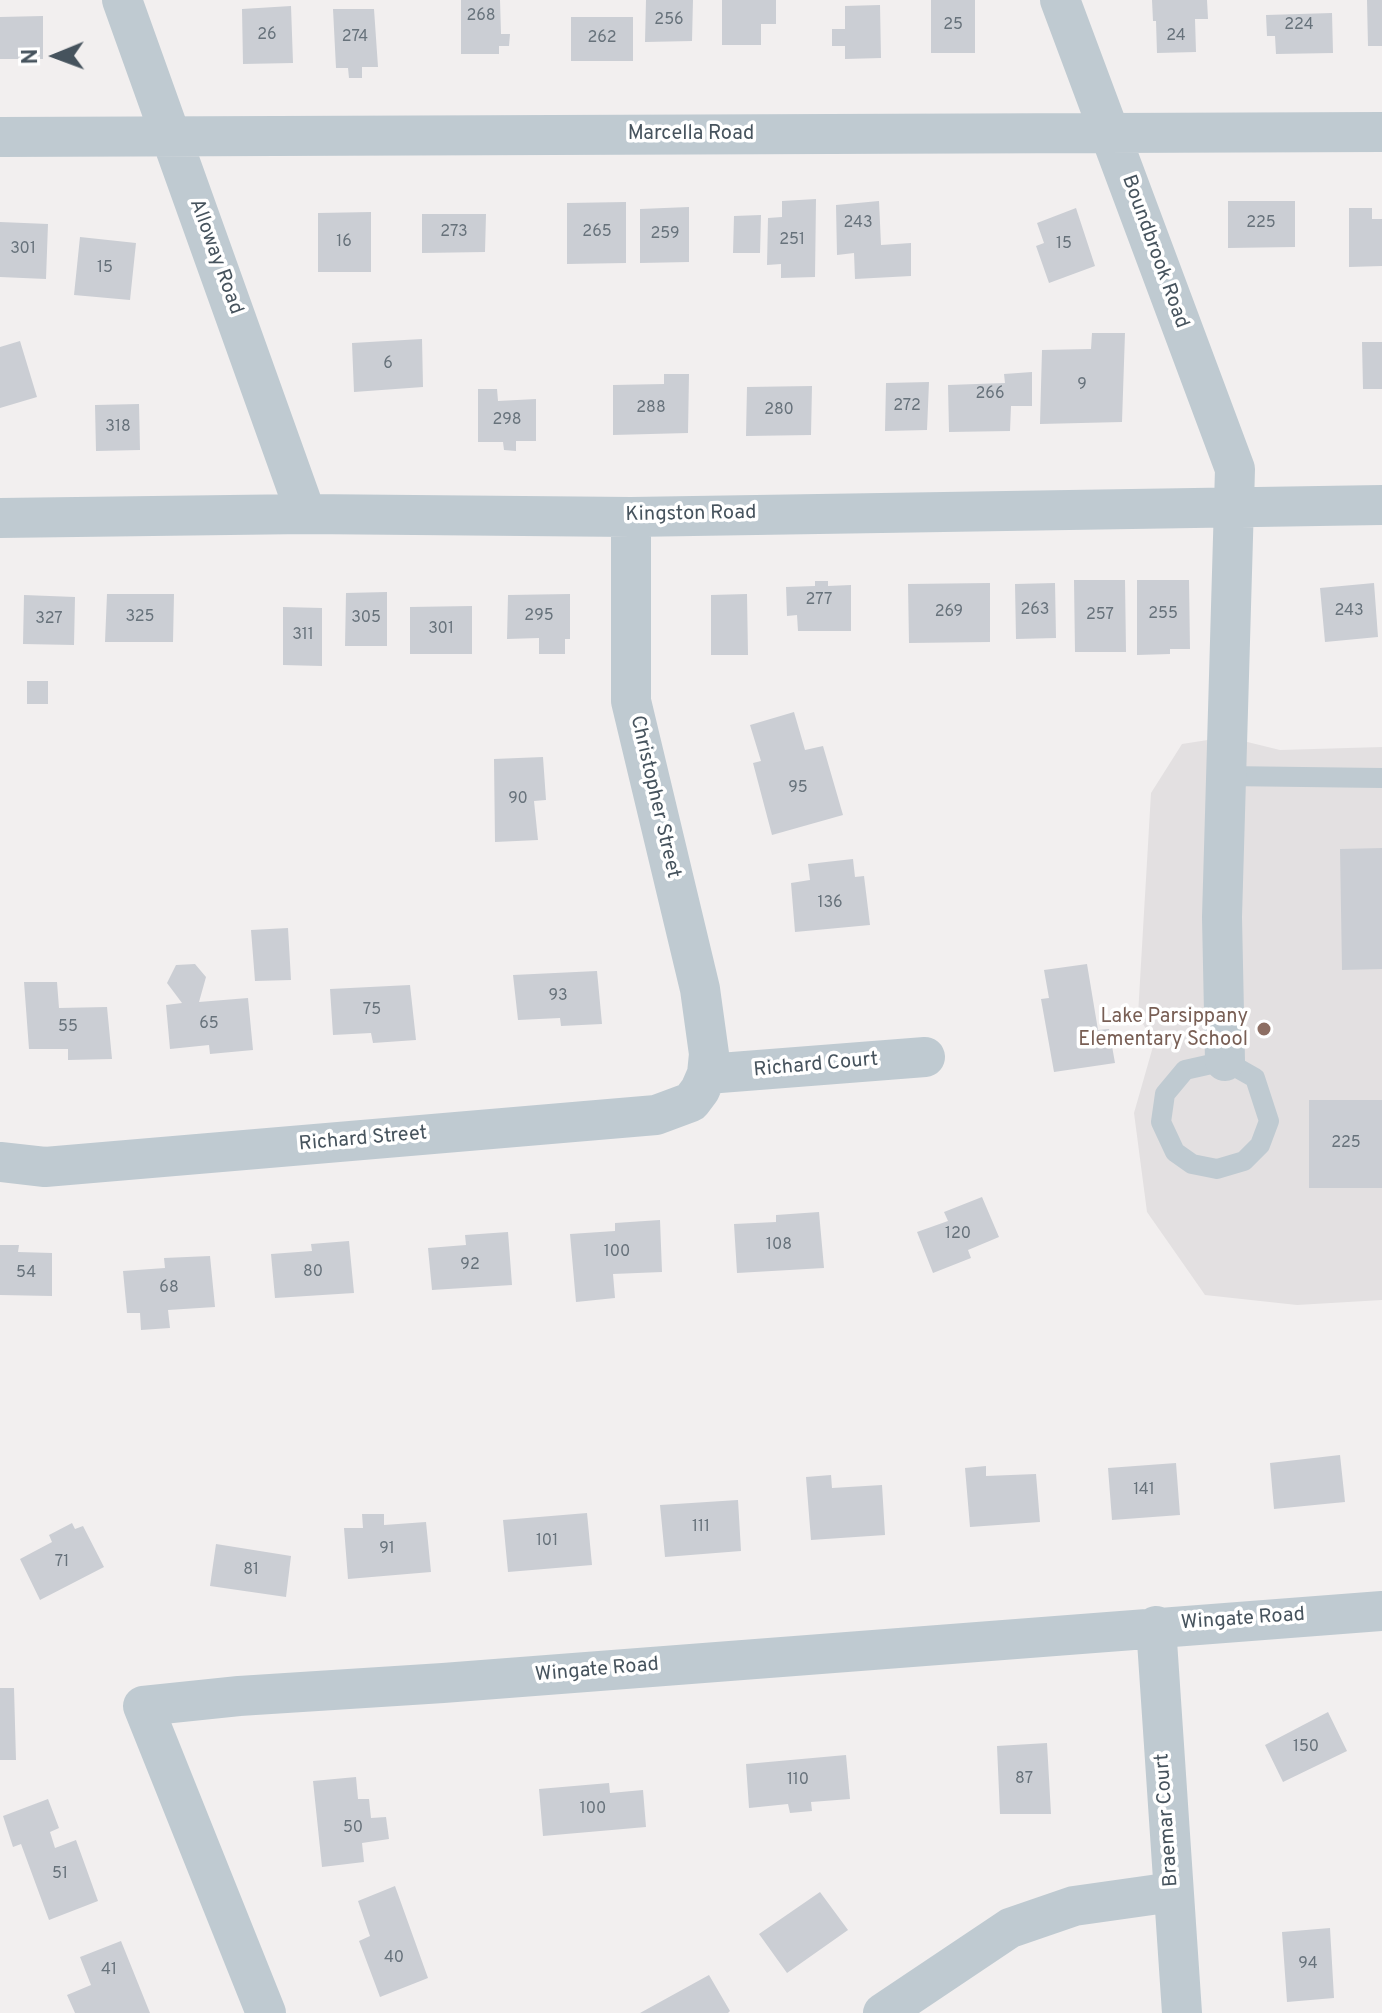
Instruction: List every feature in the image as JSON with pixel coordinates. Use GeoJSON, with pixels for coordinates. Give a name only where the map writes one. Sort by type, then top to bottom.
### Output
{"type":"FeatureCollection","features":[{"type":"Feature","properties":{"kind":"street","name":"Alloway Road"},"geometry":{"type":"LineString","coordinates":[[122,0],[306,514]]}},
{"type":"Feature","properties":{"kind":"street","name":"Boundbrook Road"},"geometry":{"type":"LineString","coordinates":[[1060,0],[1235,469],[1222,917],[1225,1061]]}},
{"type":"Feature","properties":{"kind":"street","name":"Marcella Road"},"geometry":{"type":"LineString","coordinates":[[0,137],[1382,132]]}},
{"type":"Feature","properties":{"kind":"street","name":"Kingston Road"},"geometry":{"type":"LineString","coordinates":[[0,518],[306,514],[631,517],[1382,505]]}},
{"type":"Feature","properties":{"kind":"street","name":"Christopher Street"},"geometry":{"type":"LineString","coordinates":[[631,517],[631,701],[700,989],[709,1054],[707,1074]]}},
{"type":"Feature","properties":{"kind":"street","name":"Richard Court"},"geometry":{"type":"LineString","coordinates":[[707,1074],[925,1057]]}},
{"type":"Feature","properties":{"kind":"street","name":"Richard Street"},"geometry":{"type":"LineString","coordinates":[[0,1162],[45,1167],[656,1115],[691,1102],[707,1074]]}},
{"type":"Feature","properties":{"kind":"street","name":"Wingate Road"},"geometry":{"type":"LineString","coordinates":[[266,2013],[143,1706],[239,1696],[474,1681],[1156,1626],[1382,1611]]}},
{"type":"Feature","properties":{"kind":"street","name":"Braemar Court"},"geometry":{"type":"LineString","coordinates":[[1156,1626],[1182,2013]]}},
{"type":"Feature","properties":{"kind":"street"},"geometry":{"type":"LineString","coordinates":[[883,2013],[1010,1928],[1074,1906],[1173,1892]]}},
{"type":"Feature","properties":{"kind":"lane"},"geometry":{"type":"LineString","coordinates":[[1225,776],[1382,778]]}},
{"type":"Feature","properties":{"kind":"lane"},"geometry":{"type":"LineString","coordinates":[[1225,1061],[1255,1078],[1269,1121],[1260,1145],[1244,1161],[1217,1169],[1192,1164],[1175,1152],[1161,1122],[1165,1094],[1185,1070],[1225,1061]]}},
{"type":"Feature","properties":{"kind":"shaded area","name":"Lake Parsippany Elementary School"},"geometry":{"type":"Polygon","coordinates":[[[1227,737],[1280,750],[1382,747],[1382,1300],[1297,1305],[1205,1295],[1147,1212],[1134,1113],[1154,1043],[1138,1015],[1151,793],[1182,744],[1227,737]]]}},
{"type":"Feature","properties":{"kind":"building"},"geometry":{"type":"Polygon","coordinates":[[[461,0],[500,0],[501,34],[510,34],[509,46],[499,46],[499,54],[461,54],[461,0]]]}},
{"type":"Feature","properties":{"kind":"building"},"geometry":{"type":"Polygon","coordinates":[[[646,0],[693,0],[692,41],[645,42],[646,0]]]}},
{"type":"Feature","properties":{"kind":"building"},"geometry":{"type":"Polygon","coordinates":[[[722,0],[776,0],[776,24],[761,24],[761,45],[722,45],[722,0]]]}},
{"type":"Feature","properties":{"kind":"building"},"geometry":{"type":"Polygon","coordinates":[[[931,0],[975,0],[975,53],[931,53],[931,0]]]}},
{"type":"Feature","properties":{"kind":"building"},"geometry":{"type":"Polygon","coordinates":[[[1152,0],[1207,0],[1208,19],[1195,19],[1196,52],[1157,53],[1152,0]]]}},
{"type":"Feature","properties":{"kind":"building"},"geometry":{"type":"Polygon","coordinates":[[[1367,0],[1382,0],[1382,46],[1368,46],[1367,0]]]}},
{"type":"Feature","properties":{"kind":"building"},"geometry":{"type":"Polygon","coordinates":[[[880,5],[881,58],[845,59],[845,46],[832,46],[832,29],[845,29],[845,6],[880,5]]]}},
{"type":"Feature","properties":{"kind":"building"},"geometry":{"type":"Polygon","coordinates":[[[291,6],[293,63],[243,64],[242,9],[291,6]]]}},
{"type":"Feature","properties":{"kind":"building"},"geometry":{"type":"Polygon","coordinates":[[[333,9],[374,9],[378,67],[362,67],[362,78],[349,78],[348,68],[336,68],[333,9]]]}},
{"type":"Feature","properties":{"kind":"building"},"geometry":{"type":"Polygon","coordinates":[[[1332,13],[1333,53],[1276,54],[1275,36],[1267,36],[1266,15],[1332,13]]]}},
{"type":"Feature","properties":{"kind":"building"},"geometry":{"type":"Polygon","coordinates":[[[43,16],[43,59],[0,59],[0,17],[43,16]]]}},
{"type":"Feature","properties":{"kind":"building"},"geometry":{"type":"Polygon","coordinates":[[[571,17],[633,17],[633,61],[571,61],[571,17]]]}},
{"type":"Feature","properties":{"kind":"building"},"geometry":{"type":"Polygon","coordinates":[[[816,199],[815,277],[781,278],[781,264],[767,265],[768,218],[782,217],[782,201],[816,199]]]}},
{"type":"Feature","properties":{"kind":"building"},"geometry":{"type":"Polygon","coordinates":[[[879,201],[881,245],[911,243],[911,276],[855,279],[854,253],[837,255],[836,205],[879,201]]]}},
{"type":"Feature","properties":{"kind":"building"},"geometry":{"type":"Polygon","coordinates":[[[1228,201],[1295,201],[1295,247],[1228,248],[1228,201]]]}},
{"type":"Feature","properties":{"kind":"building"},"geometry":{"type":"Polygon","coordinates":[[[626,202],[626,263],[567,264],[567,203],[626,202]]]}},
{"type":"Feature","properties":{"kind":"building"},"geometry":{"type":"Polygon","coordinates":[[[689,207],[689,262],[640,263],[640,209],[689,207]]]}},
{"type":"Feature","properties":{"kind":"building"},"geometry":{"type":"Polygon","coordinates":[[[1076,208],[1095,266],[1049,283],[1036,246],[1044,243],[1037,223],[1076,208]]]}},
{"type":"Feature","properties":{"kind":"building"},"geometry":{"type":"Polygon","coordinates":[[[1349,208],[1372,208],[1372,219],[1382,219],[1382,266],[1349,267],[1349,208]]]}},
{"type":"Feature","properties":{"kind":"building"},"geometry":{"type":"Polygon","coordinates":[[[371,212],[371,272],[318,272],[318,213],[371,212]]]}},
{"type":"Feature","properties":{"kind":"building"},"geometry":{"type":"Polygon","coordinates":[[[422,214],[486,214],[485,252],[422,253],[422,214]]]}},
{"type":"Feature","properties":{"kind":"building"},"geometry":{"type":"Polygon","coordinates":[[[761,215],[760,253],[733,253],[734,216],[761,215]]]}},
{"type":"Feature","properties":{"kind":"building"},"geometry":{"type":"Polygon","coordinates":[[[0,222],[48,224],[46,279],[0,277],[0,222]]]}},
{"type":"Feature","properties":{"kind":"building"},"geometry":{"type":"Polygon","coordinates":[[[80,237],[136,243],[130,300],[74,295],[80,237]]]}},
{"type":"Feature","properties":{"kind":"building"},"geometry":{"type":"Polygon","coordinates":[[[1092,333],[1125,333],[1122,422],[1040,424],[1042,350],[1091,349],[1092,333]]]}},
{"type":"Feature","properties":{"kind":"building"},"geometry":{"type":"Polygon","coordinates":[[[422,339],[423,387],[354,392],[352,343],[422,339]]]}},
{"type":"Feature","properties":{"kind":"building"},"geometry":{"type":"Polygon","coordinates":[[[20,341],[37,397],[0,408],[0,347],[20,341]]]}},
{"type":"Feature","properties":{"kind":"building"},"geometry":{"type":"Polygon","coordinates":[[[1362,342],[1382,342],[1382,389],[1363,389],[1362,342]]]}},
{"type":"Feature","properties":{"kind":"building"},"geometry":{"type":"Polygon","coordinates":[[[1032,372],[1032,406],[1011,406],[1010,431],[949,432],[948,385],[1005,383],[1004,374],[1032,372]]]}},
{"type":"Feature","properties":{"kind":"building"},"geometry":{"type":"Polygon","coordinates":[[[664,374],[689,374],[688,433],[613,435],[613,385],[664,384],[664,374]]]}},
{"type":"Feature","properties":{"kind":"building"},"geometry":{"type":"Polygon","coordinates":[[[929,382],[927,430],[885,431],[886,383],[929,382]]]}},
{"type":"Feature","properties":{"kind":"building"},"geometry":{"type":"Polygon","coordinates":[[[812,386],[811,435],[746,436],[747,387],[812,386]]]}},
{"type":"Feature","properties":{"kind":"building"},"geometry":{"type":"Polygon","coordinates":[[[478,389],[497,389],[498,401],[536,399],[536,441],[516,441],[516,451],[504,450],[503,442],[478,442],[478,389]]]}},
{"type":"Feature","properties":{"kind":"building"},"geometry":{"type":"Polygon","coordinates":[[[139,404],[140,450],[96,451],[95,405],[139,404]]]}},
{"type":"Feature","properties":{"kind":"building"},"geometry":{"type":"Polygon","coordinates":[[[1074,580],[1125,580],[1126,652],[1075,652],[1074,580]]]}},
{"type":"Feature","properties":{"kind":"building"},"geometry":{"type":"Polygon","coordinates":[[[1137,580],[1189,580],[1190,649],[1170,649],[1170,654],[1137,655],[1137,580]]]}},
{"type":"Feature","properties":{"kind":"building"},"geometry":{"type":"Polygon","coordinates":[[[815,581],[828,581],[828,586],[851,585],[851,631],[798,631],[797,615],[787,616],[786,587],[815,586],[815,581]]]}},
{"type":"Feature","properties":{"kind":"building"},"geometry":{"type":"Polygon","coordinates":[[[990,583],[990,642],[909,643],[908,584],[990,583]]]}},
{"type":"Feature","properties":{"kind":"building"},"geometry":{"type":"Polygon","coordinates":[[[1055,583],[1056,638],[1016,639],[1015,584],[1055,583]]]}},
{"type":"Feature","properties":{"kind":"building"},"geometry":{"type":"Polygon","coordinates":[[[1374,583],[1378,637],[1325,642],[1320,588],[1374,583]]]}},
{"type":"Feature","properties":{"kind":"building"},"geometry":{"type":"Polygon","coordinates":[[[387,592],[387,646],[345,646],[346,593],[387,592]]]}},
{"type":"Feature","properties":{"kind":"building"},"geometry":{"type":"Polygon","coordinates":[[[107,594],[174,594],[173,642],[105,642],[107,594]]]}},
{"type":"Feature","properties":{"kind":"building"},"geometry":{"type":"Polygon","coordinates":[[[570,594],[570,639],[565,639],[565,654],[539,654],[539,638],[507,639],[508,595],[570,594]]]}},
{"type":"Feature","properties":{"kind":"building"},"geometry":{"type":"Polygon","coordinates":[[[747,594],[748,655],[711,655],[711,595],[747,594]]]}},
{"type":"Feature","properties":{"kind":"building"},"geometry":{"type":"Polygon","coordinates":[[[24,595],[75,597],[74,645],[23,644],[24,595]]]}},
{"type":"Feature","properties":{"kind":"building"},"geometry":{"type":"Polygon","coordinates":[[[472,606],[472,654],[410,654],[410,607],[472,606]]]}},
{"type":"Feature","properties":{"kind":"building"},"geometry":{"type":"Polygon","coordinates":[[[283,607],[322,608],[322,666],[283,665],[283,607]]]}},
{"type":"Feature","properties":{"kind":"building"},"geometry":{"type":"Polygon","coordinates":[[[27,681],[48,681],[48,704],[27,704],[27,681]]]}},
{"type":"Feature","properties":{"kind":"building"},"geometry":{"type":"Polygon","coordinates":[[[794,712],[805,750],[823,746],[843,815],[772,835],[753,763],[761,761],[750,725],[794,712]]]}},
{"type":"Feature","properties":{"kind":"building"},"geometry":{"type":"Polygon","coordinates":[[[543,757],[546,800],[534,801],[538,840],[495,842],[494,759],[543,757]]]}},
{"type":"Feature","properties":{"kind":"building"},"geometry":{"type":"Polygon","coordinates":[[[1382,848],[1382,969],[1342,970],[1340,849],[1382,848]]]}},
{"type":"Feature","properties":{"kind":"building"},"geometry":{"type":"Polygon","coordinates":[[[853,859],[855,877],[864,876],[870,925],[795,932],[791,883],[810,880],[808,864],[853,859]]]}},
{"type":"Feature","properties":{"kind":"building"},"geometry":{"type":"Polygon","coordinates":[[[288,928],[291,980],[255,981],[251,930],[288,928]]]}},
{"type":"Feature","properties":{"kind":"building"},"geometry":{"type":"Polygon","coordinates":[[[195,964],[206,977],[199,1002],[248,998],[253,1050],[210,1054],[209,1045],[170,1049],[166,1005],[182,1003],[167,983],[176,965],[195,964]]]}},
{"type":"Feature","properties":{"kind":"building"},"geometry":{"type":"Polygon","coordinates":[[[1087,964],[1098,1030],[1109,1029],[1115,1063],[1054,1072],[1041,999],[1049,998],[1044,970],[1087,964]]]}},
{"type":"Feature","properties":{"kind":"building"},"geometry":{"type":"Polygon","coordinates":[[[597,971],[602,1024],[561,1026],[560,1018],[518,1020],[513,975],[597,971]]]}},
{"type":"Feature","properties":{"kind":"building"},"geometry":{"type":"Polygon","coordinates":[[[24,982],[57,982],[59,1008],[107,1007],[112,1059],[68,1060],[68,1049],[29,1049],[24,982]]]}},
{"type":"Feature","properties":{"kind":"building"},"geometry":{"type":"Polygon","coordinates":[[[410,985],[416,1040],[373,1043],[371,1033],[333,1035],[330,989],[410,985]]]}},
{"type":"Feature","properties":{"kind":"building"},"geometry":{"type":"Polygon","coordinates":[[[1309,1100],[1382,1100],[1382,1188],[1309,1188],[1309,1100]]]}},
{"type":"Feature","properties":{"kind":"building"},"geometry":{"type":"Polygon","coordinates":[[[982,1197],[999,1237],[968,1250],[971,1258],[933,1273],[917,1232],[948,1221],[944,1212],[982,1197]]]}},
{"type":"Feature","properties":{"kind":"building"},"geometry":{"type":"Polygon","coordinates":[[[819,1212],[824,1268],[737,1273],[734,1224],[776,1222],[776,1215],[819,1212]]]}},
{"type":"Feature","properties":{"kind":"building"},"geometry":{"type":"Polygon","coordinates":[[[660,1220],[662,1272],[613,1274],[615,1298],[576,1302],[570,1234],[615,1231],[615,1223],[660,1220]]]}},
{"type":"Feature","properties":{"kind":"building"},"geometry":{"type":"Polygon","coordinates":[[[508,1232],[512,1285],[432,1290],[428,1248],[466,1245],[465,1235],[508,1232]]]}},
{"type":"Feature","properties":{"kind":"building"},"geometry":{"type":"Polygon","coordinates":[[[349,1241],[354,1293],[275,1298],[271,1254],[312,1251],[311,1244],[349,1241]]]}},
{"type":"Feature","properties":{"kind":"building"},"geometry":{"type":"Polygon","coordinates":[[[0,1245],[19,1245],[18,1252],[52,1253],[52,1296],[0,1295],[0,1245]]]}},
{"type":"Feature","properties":{"kind":"building"},"geometry":{"type":"Polygon","coordinates":[[[210,1256],[215,1307],[168,1310],[170,1328],[141,1330],[140,1313],[127,1313],[123,1271],[165,1268],[164,1258],[210,1256]]]}},
{"type":"Feature","properties":{"kind":"building"},"geometry":{"type":"Polygon","coordinates":[[[1340,1455],[1345,1502],[1274,1509],[1270,1463],[1340,1455]]]}},
{"type":"Feature","properties":{"kind":"building"},"geometry":{"type":"Polygon","coordinates":[[[1176,1463],[1180,1515],[1112,1520],[1108,1468],[1176,1463]]]}},
{"type":"Feature","properties":{"kind":"building"},"geometry":{"type":"Polygon","coordinates":[[[986,1466],[986,1476],[1036,1474],[1040,1522],[970,1527],[965,1468],[986,1466]]]}},
{"type":"Feature","properties":{"kind":"building"},"geometry":{"type":"Polygon","coordinates":[[[831,1475],[832,1488],[882,1485],[885,1535],[811,1540],[806,1477],[831,1475]]]}},
{"type":"Feature","properties":{"kind":"building"},"geometry":{"type":"Polygon","coordinates":[[[738,1500],[741,1551],[665,1557],[660,1505],[738,1500]]]}},
{"type":"Feature","properties":{"kind":"building"},"geometry":{"type":"Polygon","coordinates":[[[587,1513],[592,1565],[508,1572],[503,1520],[587,1513]]]}},
{"type":"Feature","properties":{"kind":"building"},"geometry":{"type":"Polygon","coordinates":[[[362,1514],[384,1514],[384,1525],[426,1522],[431,1572],[348,1579],[344,1528],[363,1528],[362,1514]]]}},
{"type":"Feature","properties":{"kind":"building"},"geometry":{"type":"Polygon","coordinates":[[[72,1523],[75,1529],[83,1526],[104,1567],[40,1600],[20,1559],[52,1542],[49,1535],[72,1523]]]}},
{"type":"Feature","properties":{"kind":"building"},"geometry":{"type":"Polygon","coordinates":[[[216,1544],[291,1556],[286,1597],[210,1586],[216,1544]]]}},
{"type":"Feature","properties":{"kind":"building"},"geometry":{"type":"Polygon","coordinates":[[[0,1688],[14,1688],[16,1760],[0,1760],[0,1688]]]}},
{"type":"Feature","properties":{"kind":"building"},"geometry":{"type":"Polygon","coordinates":[[[1328,1712],[1347,1751],[1283,1782],[1265,1745],[1328,1712]]]}},
{"type":"Feature","properties":{"kind":"building"},"geometry":{"type":"Polygon","coordinates":[[[1047,1743],[1051,1814],[1000,1814],[997,1746],[1047,1743]]]}},
{"type":"Feature","properties":{"kind":"building"},"geometry":{"type":"Polygon","coordinates":[[[846,1755],[850,1799],[811,1802],[812,1811],[790,1813],[788,1804],[749,1808],[746,1764],[846,1755]]]}},
{"type":"Feature","properties":{"kind":"building"},"geometry":{"type":"Polygon","coordinates":[[[356,1777],[358,1799],[369,1799],[371,1818],[386,1817],[389,1839],[362,1843],[364,1862],[322,1867],[313,1781],[356,1777]]]}},
{"type":"Feature","properties":{"kind":"building"},"geometry":{"type":"Polygon","coordinates":[[[609,1783],[610,1793],[643,1790],[646,1827],[543,1836],[539,1789],[609,1783]]]}},
{"type":"Feature","properties":{"kind":"building"},"geometry":{"type":"Polygon","coordinates":[[[48,1799],[59,1828],[50,1832],[55,1848],[76,1840],[98,1901],[49,1920],[21,1844],[13,1847],[3,1816],[48,1799]]]}},
{"type":"Feature","properties":{"kind":"building"},"geometry":{"type":"Polygon","coordinates":[[[395,1886],[428,1978],[380,1997],[359,1941],[370,1936],[358,1901],[395,1886]]]}},
{"type":"Feature","properties":{"kind":"building"},"geometry":{"type":"Polygon","coordinates":[[[820,1892],[848,1930],[787,1973],[759,1934],[820,1892]]]}},
{"type":"Feature","properties":{"kind":"building"},"geometry":{"type":"Polygon","coordinates":[[[1330,1928],[1334,1998],[1287,2002],[1282,1932],[1330,1928]]]}},
{"type":"Feature","properties":{"kind":"building"},"geometry":{"type":"Polygon","coordinates":[[[121,1941],[150,2013],[75,2013],[67,1995],[91,1985],[80,1957],[121,1941]]]}},
{"type":"Feature","properties":{"kind":"building"},"geometry":{"type":"Polygon","coordinates":[[[709,1975],[730,2011],[728,2013],[640,2013],[709,1975]]]}},
{"type":"Feature","properties":{"kind":"place","name":"Lake Parsippany Elementary School"},"geometry":{"type":"Point","coordinates":[1264,1029]}}]}
